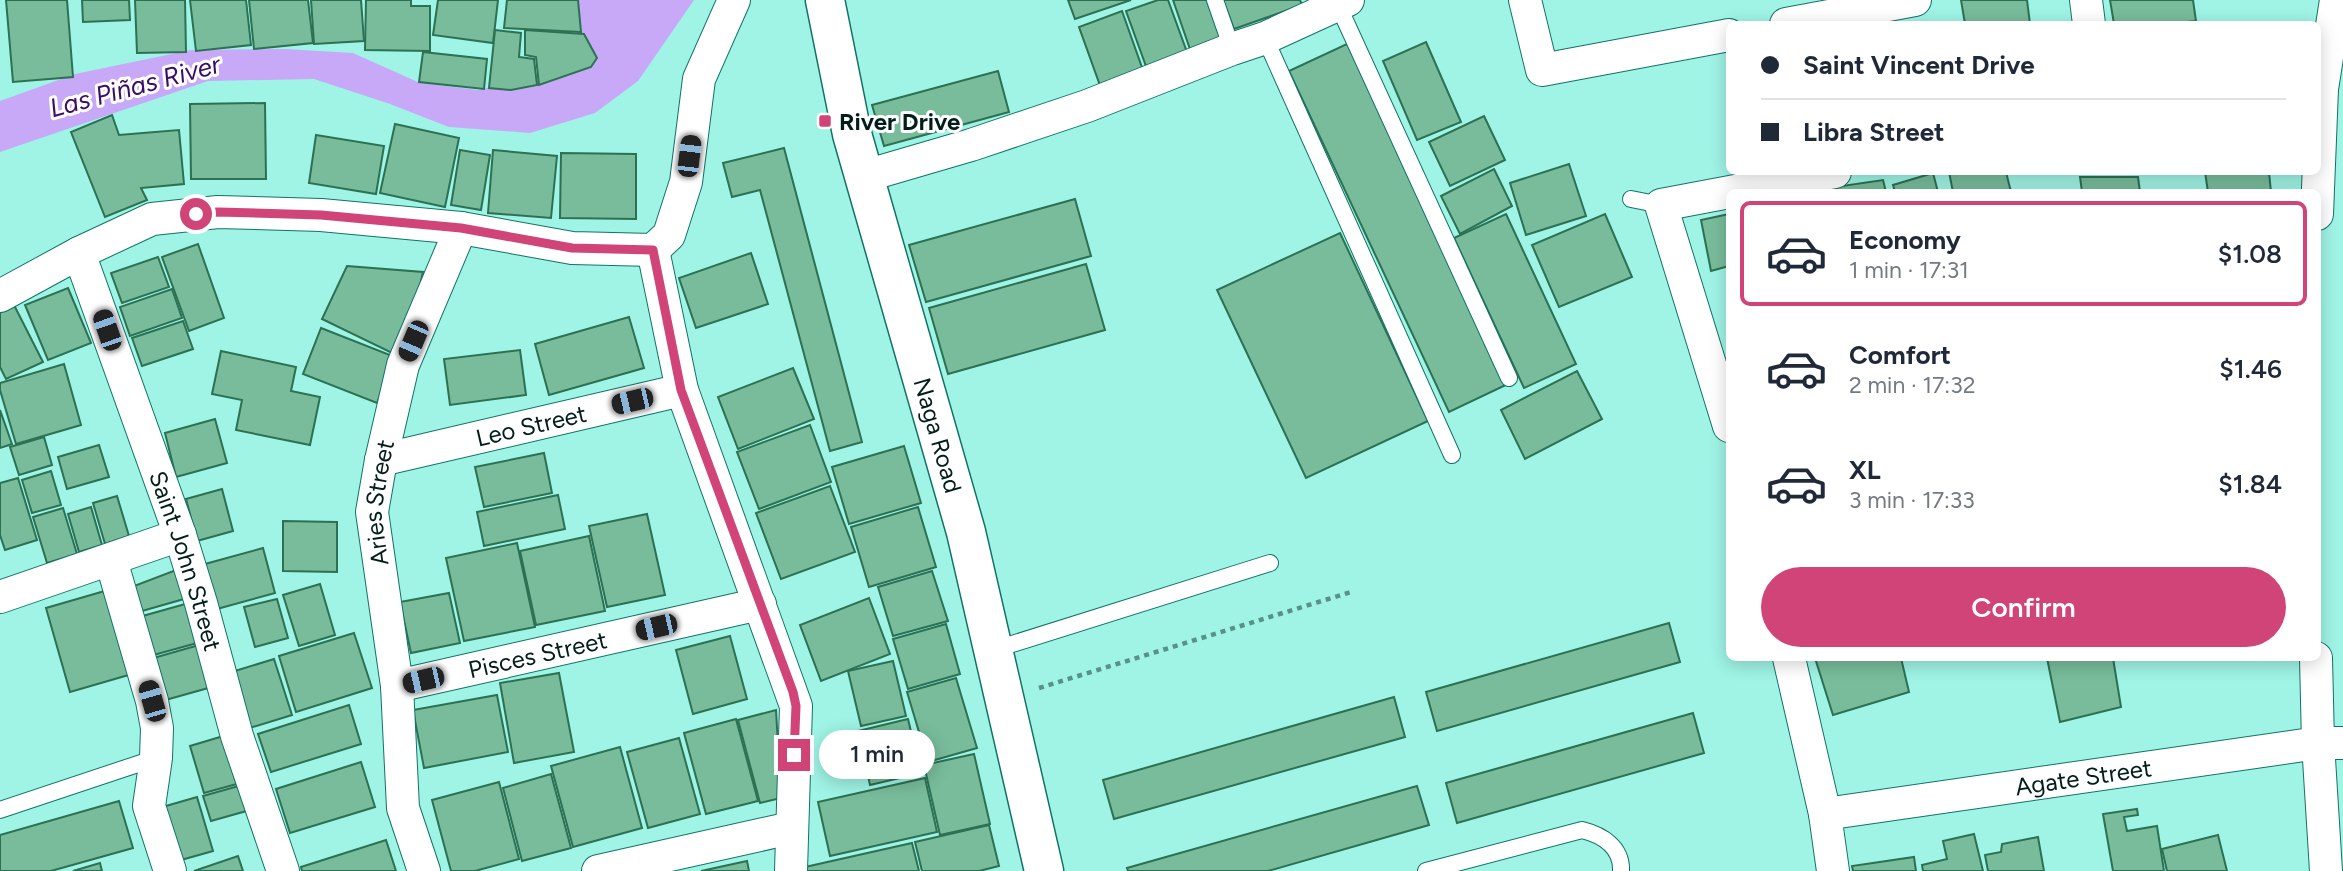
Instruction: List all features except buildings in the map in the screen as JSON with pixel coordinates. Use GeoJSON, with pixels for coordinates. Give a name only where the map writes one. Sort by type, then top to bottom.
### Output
{"type":"FeatureCollection","features":[{"type":"Feature","properties":{"kind":"main road","name":"Naga Road"},"geometry":{"type":"LineString","coordinates":[[825,0],[852,134],[966,532],[1044,871]]}},
{"type":"Feature","properties":{"kind":"street"},"geometry":{"type":"LineString","coordinates":[[0,296],[79,253],[152,219],[218,212],[321,215],[461,228],[572,248],[653,250],[669,235],[686,182],[699,79],[734,0]]}},
{"type":"Feature","properties":{"kind":"street"},"geometry":{"type":"LineString","coordinates":[[1525,0],[1542,71],[1726,36]]}},
{"type":"Feature","properties":{"kind":"street"},"geometry":{"type":"LineString","coordinates":[[1802,21],[1915,0]]}},
{"type":"Feature","properties":{"kind":"street"},"geometry":{"type":"LineString","coordinates":[[2086,0],[2090,21]]}},
{"type":"Feature","properties":{"kind":"street"},"geometry":{"type":"LineString","coordinates":[[2321,79],[2336,0]]}},
{"type":"Feature","properties":{"kind":"street"},"geometry":{"type":"LineString","coordinates":[[864,176],[971,145],[1087,106],[1265,38],[1343,3]]}},
{"type":"Feature","properties":{"kind":"street"},"geometry":{"type":"LineString","coordinates":[[1728,189],[1816,175]]}},
{"type":"Feature","properties":{"kind":"street"},"geometry":{"type":"LineString","coordinates":[[1726,189],[1646,202],[1726,418]]}},
{"type":"Feature","properties":{"kind":"street","name":"Aries Street"},"geometry":{"type":"LineString","coordinates":[[424,871],[403,808],[397,686],[372,512],[403,365],[461,228]]}},
{"type":"Feature","properties":{"kind":"street"},"geometry":{"type":"LineString","coordinates":[[653,250],[681,390],[796,706],[791,871]]}},
{"type":"Feature","properties":{"kind":"street","name":"Saint John Street"},"geometry":{"type":"LineString","coordinates":[[79,253],[180,536],[237,736],[283,871]]}},
{"type":"Feature","properties":{"kind":"street","name":"Leo Street"},"geometry":{"type":"LineString","coordinates":[[381,460],[681,390]]}},
{"type":"Feature","properties":{"kind":"street"},"geometry":{"type":"LineString","coordinates":[[0,597],[180,536]]}},
{"type":"Feature","properties":{"kind":"street"},"geometry":{"type":"LineString","coordinates":[[111,561],[152,701],[157,728],[149,806],[170,871]]}},
{"type":"Feature","properties":{"kind":"street","name":"Pisces Street"},"geometry":{"type":"LineString","coordinates":[[397,686],[760,604]]}},
{"type":"Feature","properties":{"kind":"street"},"geometry":{"type":"LineString","coordinates":[[1790,661],[1825,814],[1833,871]]}},
{"type":"Feature","properties":{"kind":"street"},"geometry":{"type":"LineString","coordinates":[[2316,661],[2330,743],[2326,871]]}},
{"type":"Feature","properties":{"kind":"street","name":"Agate Street"},"geometry":{"type":"LineString","coordinates":[[1825,814],[2330,743]]}},
{"type":"Feature","properties":{"kind":"street"},"geometry":{"type":"LineString","coordinates":[[598,871],[791,828]]}},
{"type":"Feature","properties":{"kind":"lane"},"geometry":{"type":"LineString","coordinates":[[1215,0],[1232,49]]}},
{"type":"Feature","properties":{"kind":"lane"},"geometry":{"type":"LineString","coordinates":[[1343,3],[1509,378]]}},
{"type":"Feature","properties":{"kind":"lane"},"geometry":{"type":"LineString","coordinates":[[1265,38],[1452,455]]}},
{"type":"Feature","properties":{"kind":"lane"},"geometry":{"type":"LineString","coordinates":[[993,650],[1270,563]]}},
{"type":"Feature","properties":{"kind":"lane"},"geometry":{"type":"LineString","coordinates":[[0,810],[156,758]]}},
{"type":"Feature","properties":{"kind":"lane"},"geometry":{"type":"LineString","coordinates":[[1426,871],[1582,830],[1597,834],[1612,845],[1621,863],[1621,871]]}},
{"type":"Feature","properties":{"kind":"path"},"geometry":{"type":"LineString","coordinates":[[1004,699],[1351,593]]}},
{"type":"Feature","properties":{"kind":"water","name":"Las Piñas River"},"geometry":{"type":"Polygon","coordinates":[[[578,0],[694,0],[638,81],[595,113],[530,133],[449,127],[314,79],[208,81],[0,152],[0,101],[75,74],[191,50],[286,49],[353,53],[420,83],[478,90],[532,78],[574,56],[578,0]]]}},
{"type":"Feature","properties":{"kind":"place","name":"River Drive"},"geometry":{"type":"Point","coordinates":[825,121]}},
{"type":"Feature","properties":{"kind":"route"},"geometry":{"type":"LineString","coordinates":[[196,214],[218,212],[321,215],[461,228],[572,248],[653,250],[681,390],[793,692],[796,706],[794,755]]}}]}
